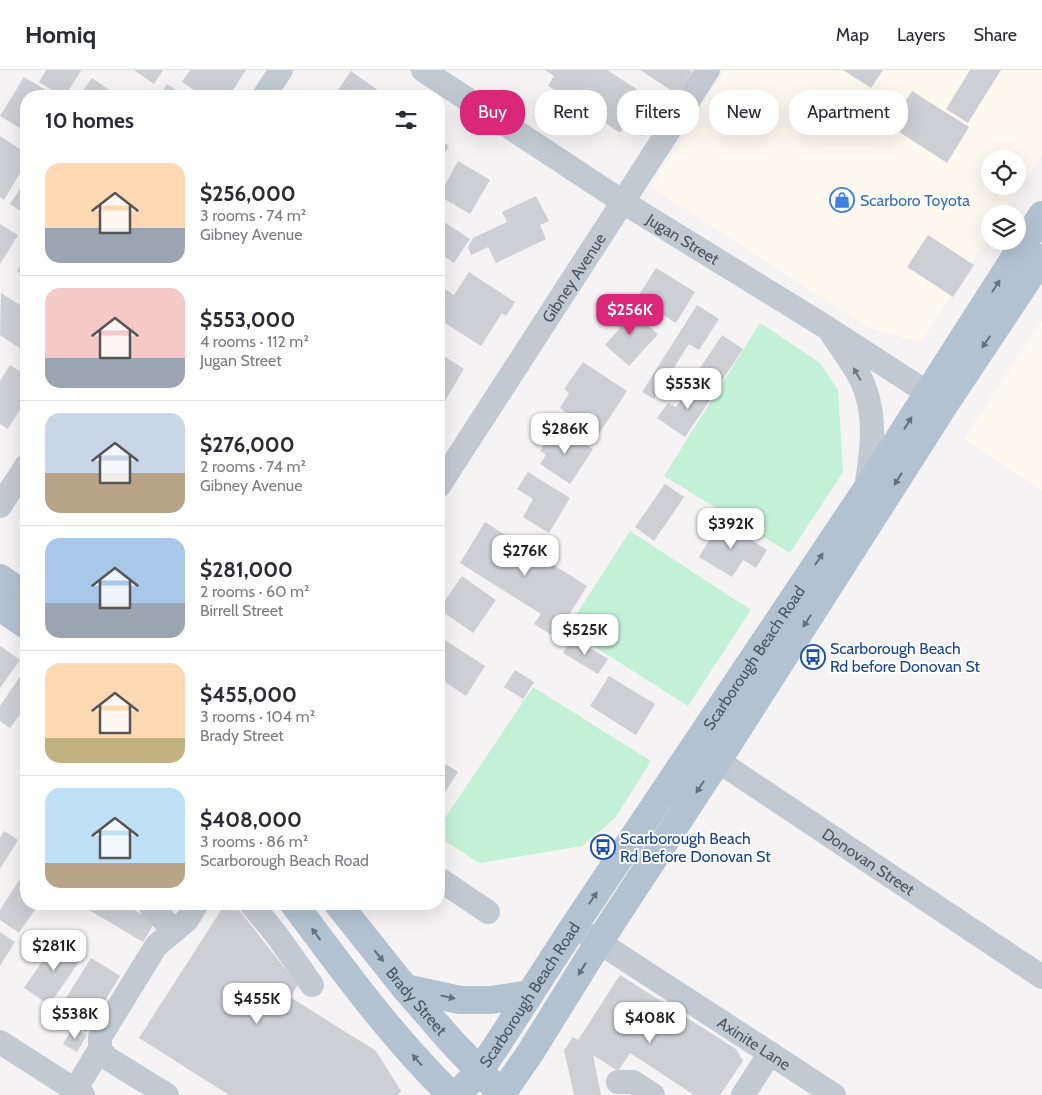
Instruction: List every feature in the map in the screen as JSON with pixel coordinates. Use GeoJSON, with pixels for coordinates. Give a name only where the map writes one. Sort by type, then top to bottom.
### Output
{"type":"FeatureCollection","features":[{"type":"Feature","properties":{"kind":"main road","name":"Scarborough Beach Road"},"geometry":{"type":"LineString","coordinates":[[502,1095],[718,760],[936,399],[1042,215]]}},
{"type":"Feature","properties":{"kind":"main road","name":"Scarborough Beach Road"},"geometry":{"type":"LineString","coordinates":[[457,1095],[480,1070],[574,926],[866,490],[1042,258]]}},
{"type":"Feature","properties":{"kind":"main road"},"geometry":{"type":"LineString","coordinates":[[0,578],[20,592]]}},
{"type":"Feature","properties":{"kind":"main road"},"geometry":{"type":"LineString","coordinates":[[0,607],[20,621]]}},
{"type":"Feature","properties":{"kind":"main road"},"geometry":{"type":"LineString","coordinates":[[299,910],[387,1025],[424,1068],[452,1095]]}},
{"type":"Feature","properties":{"kind":"main road","name":"Brady Street"},"geometry":{"type":"LineString","coordinates":[[343,910],[405,988],[451,1041],[502,1095]]}},
{"type":"Feature","properties":{"kind":"main road"},"geometry":{"type":"LineString","coordinates":[[405,988],[460,1000],[491,1000],[530,994]]}},
{"type":"Feature","properties":{"kind":"street"},"geometry":{"type":"LineString","coordinates":[[268,90],[281,70]]}},
{"type":"Feature","properties":{"kind":"street","name":"Jugan Street"},"geometry":{"type":"LineString","coordinates":[[423,70],[623,202],[829,329],[936,399]]}},
{"type":"Feature","properties":{"kind":"street","name":"Gibney Avenue"},"geometry":{"type":"LineString","coordinates":[[445,477],[708,70]]}},
{"type":"Feature","properties":{"kind":"street"},"geometry":{"type":"LineString","coordinates":[[829,329],[860,378],[869,406],[873,433],[866,490]]}},
{"type":"Feature","properties":{"kind":"street"},"geometry":{"type":"LineString","coordinates":[[0,506],[20,475]]}},
{"type":"Feature","properties":{"kind":"street","name":"Donovan Street"},"geometry":{"type":"LineString","coordinates":[[695,746],[1042,977]]}},
{"type":"Feature","properties":{"kind":"street"},"geometry":{"type":"LineString","coordinates":[[445,883],[488,912]]}},
{"type":"Feature","properties":{"kind":"street"},"geometry":{"type":"LineString","coordinates":[[155,910],[174,931]]}},
{"type":"Feature","properties":{"kind":"street"},"geometry":{"type":"LineString","coordinates":[[0,1042],[79,1093],[100,1057],[100,1037],[156,946],[187,920],[193,910]]}},
{"type":"Feature","properties":{"kind":"street"},"geometry":{"type":"LineString","coordinates":[[257,910],[312,985]]}},
{"type":"Feature","properties":{"kind":"street","name":"Axinite Lane"},"geometry":{"type":"LineString","coordinates":[[574,926],[834,1095]]}},
{"type":"Feature","properties":{"kind":"street"},"geometry":{"type":"LineString","coordinates":[[743,1095],[770,1053]]}},
{"type":"Feature","properties":{"kind":"street"},"geometry":{"type":"LineString","coordinates":[[100,1057],[167,1095]]}},
{"type":"Feature","properties":{"kind":"street"},"geometry":{"type":"LineString","coordinates":[[618,1082],[633,1082],[653,1095]]}},
{"type":"Feature","properties":{"kind":"shaded area","name":"Scarboro Toyota"},"geometry":{"type":"Polygon","coordinates":[[[725,70],[1042,70],[1042,154],[1026,179],[1026,150],[981,150],[981,195],[1015,195],[1009,205],[981,205],[981,248],[921,342],[869,328],[651,187],[684,135],[699,135],[699,111],[709,95],[709,135],[779,135],[779,90],[712,90],[725,70]]]}},
{"type":"Feature","properties":{"kind":"shaded area"},"geometry":{"type":"Polygon","coordinates":[[[1042,321],[1042,490],[964,439],[1042,321]]]}},
{"type":"Feature","properties":{"kind":"green space"},"geometry":{"type":"Polygon","coordinates":[[[760,323],[820,363],[838,390],[843,472],[790,553],[664,476],[760,323]]]}},
{"type":"Feature","properties":{"kind":"green space"},"geometry":{"type":"Polygon","coordinates":[[[630,531],[751,610],[688,706],[567,629],[630,531]]]}},
{"type":"Feature","properties":{"kind":"green space"},"geometry":{"type":"Polygon","coordinates":[[[533,687],[651,761],[615,818],[582,846],[479,863],[445,841],[445,818],[533,687]]]}},
{"type":"Feature","properties":{"kind":"building"},"geometry":{"type":"Polygon","coordinates":[[[46,70],[81,71],[69,90],[52,90],[39,82],[46,70]]]}},
{"type":"Feature","properties":{"kind":"building"},"geometry":{"type":"Polygon","coordinates":[[[134,70],[163,70],[154,84],[134,70]]]}},
{"type":"Feature","properties":{"kind":"building"},"geometry":{"type":"Polygon","coordinates":[[[190,70],[246,70],[233,90],[194,90],[182,82],[190,70]]]}},
{"type":"Feature","properties":{"kind":"building"},"geometry":{"type":"Polygon","coordinates":[[[545,70],[607,70],[638,90],[617,90],[617,131],[607,124],[607,90],[555,90],[548,86],[554,76],[545,70]]]}},
{"type":"Feature","properties":{"kind":"building"},"geometry":{"type":"Polygon","coordinates":[[[640,70],[689,70],[692,72],[681,90],[670,90],[640,70]]]}},
{"type":"Feature","properties":{"kind":"building"},"geometry":{"type":"Polygon","coordinates":[[[843,70],[883,70],[871,88],[843,70]]]}},
{"type":"Feature","properties":{"kind":"building"},"geometry":{"type":"Polygon","coordinates":[[[970,70],[1001,70],[968,123],[946,109],[970,70]]]}},
{"type":"Feature","properties":{"kind":"building"},"geometry":{"type":"Polygon","coordinates":[[[351,71],[378,90],[338,90],[351,71]]]}},
{"type":"Feature","properties":{"kind":"building"},"geometry":{"type":"Polygon","coordinates":[[[24,77],[46,90],[20,90],[20,128],[0,116],[24,77]]]}},
{"type":"Feature","properties":{"kind":"building"},"geometry":{"type":"Polygon","coordinates":[[[92,78],[109,90],[83,90],[92,78]]]}},
{"type":"Feature","properties":{"kind":"building"},"geometry":{"type":"Polygon","coordinates":[[[167,84],[176,90],[163,90],[167,84]]]}},
{"type":"Feature","properties":{"kind":"building"},"geometry":{"type":"Polygon","coordinates":[[[912,91],[969,127],[947,163],[904,135],[908,135],[908,97],[912,91]]]}},
{"type":"Feature","properties":{"kind":"building"},"geometry":{"type":"Polygon","coordinates":[[[0,136],[20,149],[20,173],[4,200],[0,197],[0,136]]]}},
{"type":"Feature","properties":{"kind":"building"},"geometry":{"type":"Polygon","coordinates":[[[445,144],[449,146],[445,153],[445,144]]]}},
{"type":"Feature","properties":{"kind":"building"},"geometry":{"type":"Polygon","coordinates":[[[458,161],[490,180],[470,214],[445,199],[445,185],[458,161]]]}},
{"type":"Feature","properties":{"kind":"building"},"geometry":{"type":"Polygon","coordinates":[[[20,189],[20,211],[10,204],[20,189]]]}},
{"type":"Feature","properties":{"kind":"building"},"geometry":{"type":"Polygon","coordinates":[[[536,196],[549,221],[540,225],[546,239],[496,263],[488,247],[471,255],[468,247],[473,238],[507,222],[502,212],[536,196]]]}},
{"type":"Feature","properties":{"kind":"building"},"geometry":{"type":"Polygon","coordinates":[[[445,223],[470,239],[454,263],[445,257],[445,223]]]}},
{"type":"Feature","properties":{"kind":"building"},"geometry":{"type":"Polygon","coordinates":[[[0,224],[18,235],[0,264],[0,224]]]}},
{"type":"Feature","properties":{"kind":"building"},"geometry":{"type":"Polygon","coordinates":[[[928,235],[974,265],[953,297],[907,267],[928,235]]]}},
{"type":"Feature","properties":{"kind":"building"},"geometry":{"type":"Polygon","coordinates":[[[656,268],[695,292],[676,323],[637,298],[656,268]]]}},
{"type":"Feature","properties":{"kind":"building"},"geometry":{"type":"Polygon","coordinates":[[[469,272],[515,302],[506,316],[502,313],[481,346],[445,323],[445,289],[454,295],[469,272]]]}},
{"type":"Feature","properties":{"kind":"building"},"geometry":{"type":"Polygon","coordinates":[[[1,293],[20,305],[20,348],[0,335],[1,293]]]}},
{"type":"Feature","properties":{"kind":"building"},"geometry":{"type":"Polygon","coordinates":[[[623,304],[658,334],[629,366],[605,345],[620,328],[610,319],[623,304]]]}},
{"type":"Feature","properties":{"kind":"building"},"geometry":{"type":"Polygon","coordinates":[[[697,305],[719,319],[699,350],[689,344],[654,399],[642,392],[697,305]]]}},
{"type":"Feature","properties":{"kind":"building"},"geometry":{"type":"Polygon","coordinates":[[[722,335],[743,349],[721,382],[700,368],[722,335]]]}},
{"type":"Feature","properties":{"kind":"building"},"geometry":{"type":"Polygon","coordinates":[[[445,357],[464,369],[445,401],[445,357]]]}},
{"type":"Feature","properties":{"kind":"building"},"geometry":{"type":"Polygon","coordinates":[[[583,362],[627,391],[599,434],[560,408],[569,393],[564,389],[583,362]]]}},
{"type":"Feature","properties":{"kind":"building"},"geometry":{"type":"Polygon","coordinates":[[[10,365],[20,371],[20,410],[8,429],[0,424],[0,381],[10,365]]]}},
{"type":"Feature","properties":{"kind":"building"},"geometry":{"type":"Polygon","coordinates":[[[703,380],[717,390],[685,437],[657,418],[668,403],[676,407],[683,397],[689,401],[703,380]]]}},
{"type":"Feature","properties":{"kind":"building"},"geometry":{"type":"Polygon","coordinates":[[[557,426],[593,449],[570,484],[540,464],[546,455],[540,451],[557,426]]]}},
{"type":"Feature","properties":{"kind":"building"},"geometry":{"type":"Polygon","coordinates":[[[528,472],[570,498],[549,533],[523,517],[533,499],[517,489],[528,472]]]}},
{"type":"Feature","properties":{"kind":"building"},"geometry":{"type":"Polygon","coordinates":[[[665,484],[684,497],[654,541],[635,527],[665,484]]]}},
{"type":"Feature","properties":{"kind":"building"},"geometry":{"type":"Polygon","coordinates":[[[721,521],[767,550],[756,568],[743,560],[732,577],[699,557],[721,521]]]}},
{"type":"Feature","properties":{"kind":"building"},"geometry":{"type":"Polygon","coordinates":[[[485,522],[587,586],[555,637],[534,624],[541,614],[460,563],[485,522]]]}},
{"type":"Feature","properties":{"kind":"building"},"geometry":{"type":"Polygon","coordinates":[[[462,576],[496,600],[473,633],[445,613],[445,600],[462,576]]]}},
{"type":"Feature","properties":{"kind":"building"},"geometry":{"type":"Polygon","coordinates":[[[573,638],[608,659],[598,674],[563,653],[573,638]]]}},
{"type":"Feature","properties":{"kind":"building"},"geometry":{"type":"Polygon","coordinates":[[[445,640],[485,666],[466,696],[445,682],[445,640]]]}},
{"type":"Feature","properties":{"kind":"building"},"geometry":{"type":"Polygon","coordinates":[[[0,646],[20,660],[0,688],[0,646]]]}},
{"type":"Feature","properties":{"kind":"building"},"geometry":{"type":"Polygon","coordinates":[[[515,670],[534,682],[523,699],[504,687],[515,670]]]}},
{"type":"Feature","properties":{"kind":"building"},"geometry":{"type":"Polygon","coordinates":[[[609,676],[655,704],[636,735],[590,706],[609,676]]]}},
{"type":"Feature","properties":{"kind":"building"},"geometry":{"type":"Polygon","coordinates":[[[20,677],[20,714],[10,728],[0,721],[0,706],[20,677]]]}},
{"type":"Feature","properties":{"kind":"building"},"geometry":{"type":"Polygon","coordinates":[[[445,764],[458,772],[445,792],[445,764]]]}},
{"type":"Feature","properties":{"kind":"building"},"geometry":{"type":"Polygon","coordinates":[[[4,831],[18,840],[0,869],[0,838],[4,831]]]}},
{"type":"Feature","properties":{"kind":"building"},"geometry":{"type":"Polygon","coordinates":[[[20,879],[20,910],[35,910],[19,933],[0,920],[0,910],[20,879]]]}},
{"type":"Feature","properties":{"kind":"building"},"geometry":{"type":"Polygon","coordinates":[[[89,910],[134,910],[155,922],[143,942],[89,910]]]}},
{"type":"Feature","properties":{"kind":"building"},"geometry":{"type":"Polygon","coordinates":[[[221,910],[239,910],[298,985],[290,997],[376,1051],[401,1091],[398,1095],[229,1095],[139,1038],[221,910]]]}},
{"type":"Feature","properties":{"kind":"building"},"geometry":{"type":"Polygon","coordinates":[[[0,932],[15,942],[0,966],[0,932]]]}},
{"type":"Feature","properties":{"kind":"building"},"geometry":{"type":"Polygon","coordinates":[[[58,939],[83,956],[49,1005],[24,988],[58,939]]]}},
{"type":"Feature","properties":{"kind":"building"},"geometry":{"type":"Polygon","coordinates":[[[91,958],[120,976],[86,1032],[56,1014],[91,958]]]}},
{"type":"Feature","properties":{"kind":"building"},"geometry":{"type":"Polygon","coordinates":[[[620,975],[736,1049],[743,1061],[720,1095],[694,1095],[630,1053],[618,1071],[593,1055],[601,1095],[574,1095],[564,1050],[573,1037],[578,1040],[620,975]]]}},
{"type":"Feature","properties":{"kind":"building"},"geometry":{"type":"Polygon","coordinates":[[[73,1027],[87,1035],[77,1052],[63,1044],[73,1027]]]}},
{"type":"Feature","properties":{"kind":"place","name":"Scarboro Toyota"},"geometry":{"type":"Point","coordinates":[842,200]}},
{"type":"Feature","properties":{"kind":"place","name":"Scarborough Beach Rd before Donovan St"},"geometry":{"type":"Point","coordinates":[813,657]}},
{"type":"Feature","properties":{"kind":"place","name":"Scarborough Beach Rd Before Donovan St"},"geometry":{"type":"Point","coordinates":[603,847]}}]}
